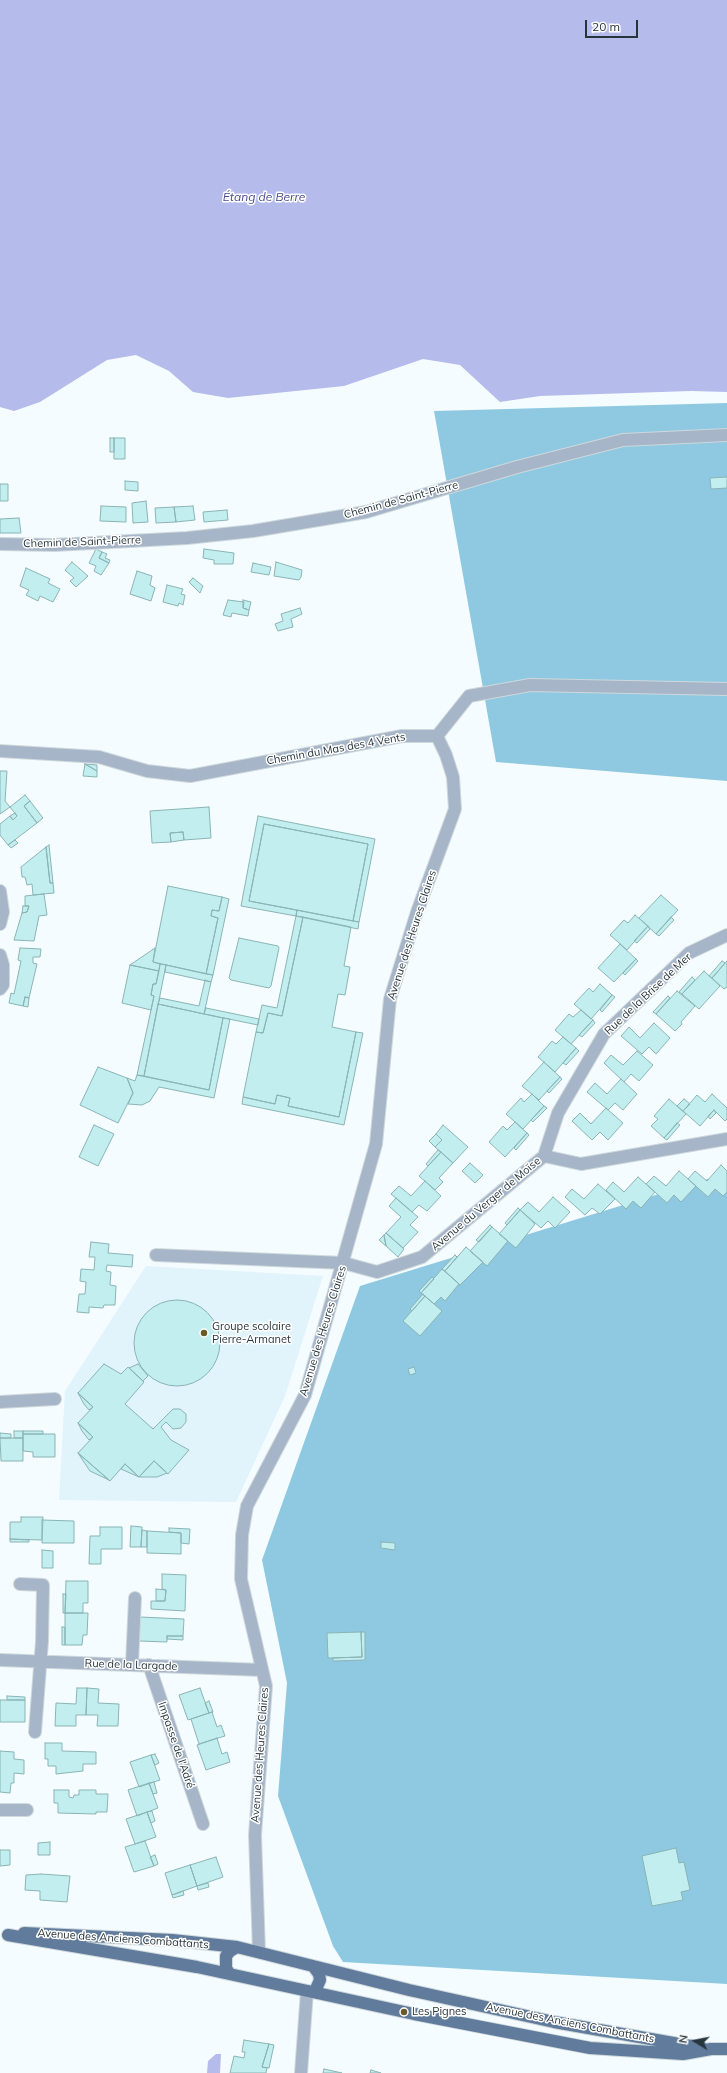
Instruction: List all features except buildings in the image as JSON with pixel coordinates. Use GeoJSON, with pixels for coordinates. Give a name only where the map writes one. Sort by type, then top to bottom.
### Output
{"type":"FeatureCollection","features":[{"type":"Feature","properties":{"kind":"main road","name":"Avenue des Anciens Combattants"},"geometry":{"type":"LineString","coordinates":[[4,1935],[30,1933],[102,1935],[172,1940],[237,1947],[378,1983],[554,2022],[711,2049],[727,2049]]}},
{"type":"Feature","properties":{"kind":"main road","name":"Avenue des Anciens Combattants"},"geometry":{"type":"LineString","coordinates":[[4,1935],[29,1940],[108,1950],[229,1973],[414,2014],[590,2048],[683,2054],[711,2049]]}},
{"type":"Feature","properties":{"kind":"main road"},"geometry":{"type":"LineString","coordinates":[[229,1973],[226,1968],[226,1956],[230,1951],[237,1947]]}},
{"type":"Feature","properties":{"kind":"main road"},"geometry":{"type":"LineString","coordinates":[[310,1991],[316,1989],[320,1980],[319,1974],[313,1966]]}},
{"type":"Feature","properties":{"kind":"street","name":"Chemin de Saint-Pierre"},"geometry":{"type":"LineString","coordinates":[[0,544],[54,546],[186,538],[253,531],[366,512],[517,468],[623,440],[727,435]]}},
{"type":"Feature","properties":{"kind":"street"},"geometry":{"type":"LineString","coordinates":[[437,736],[469,696],[530,686],[727,689]]}},
{"type":"Feature","properties":{"kind":"street","name":"Chemin du Mas des 4 Vents"},"geometry":{"type":"LineString","coordinates":[[0,751],[99,757],[147,771],[190,776],[402,736],[437,736]]}},
{"type":"Feature","properties":{"kind":"street","name":"Avenue des Heures Claires"},"geometry":{"type":"LineString","coordinates":[[259,1952],[255,1835],[266,1686],[241,1579],[242,1535],[247,1506],[305,1395],[344,1263],[376,1144],[390,998],[417,912],[455,809],[453,777],[446,755],[437,736]]}},
{"type":"Feature","properties":{"kind":"street"},"geometry":{"type":"LineString","coordinates":[[0,891],[3,912],[0,924]]}},
{"type":"Feature","properties":{"kind":"street","name":"Rue de la Brise de Mer"},"geometry":{"type":"LineString","coordinates":[[544,1156],[558,1113],[604,1034],[689,953],[727,935]]}},
{"type":"Feature","properties":{"kind":"street"},"geometry":{"type":"LineString","coordinates":[[0,955],[3,965],[3,985],[0,989]]}},
{"type":"Feature","properties":{"kind":"street","name":"Avenue du Verger de Moïse"},"geometry":{"type":"LineString","coordinates":[[156,1255],[344,1263],[377,1272],[422,1258],[544,1156],[581,1164],[727,1139]]}},
{"type":"Feature","properties":{"kind":"street"},"geometry":{"type":"LineString","coordinates":[[0,1402],[55,1399]]}},
{"type":"Feature","properties":{"kind":"street"},"geometry":{"type":"LineString","coordinates":[[20,1584],[43,1586],[41,1662],[35,1732]]}},
{"type":"Feature","properties":{"kind":"street"},"geometry":{"type":"LineString","coordinates":[[132,1664],[135,1598]]}},
{"type":"Feature","properties":{"kind":"street","name":"Rue de la Largade"},"geometry":{"type":"LineString","coordinates":[[0,1660],[262,1670]]}},
{"type":"Feature","properties":{"kind":"street","name":"Impasse de l'Adré"},"geometry":{"type":"LineString","coordinates":[[149,1665],[203,1824]]}},
{"type":"Feature","properties":{"kind":"street"},"geometry":{"type":"LineString","coordinates":[[0,1810],[27,1810]]}},
{"type":"Feature","properties":{"kind":"street"},"geometry":{"type":"LineString","coordinates":[[301,2073],[310,1991]]}},
{"type":"Feature","properties":{"kind":"shaded area"},"geometry":{"type":"Polygon","coordinates":[[[727,403],[727,781],[496,762],[434,411],[727,403]]]}},
{"type":"Feature","properties":{"kind":"shaded area"},"geometry":{"type":"Polygon","coordinates":[[[727,1173],[727,1984],[343,1962],[333,1946],[278,1796],[287,1683],[262,1560],[360,1286],[727,1173]]]}},
{"type":"Feature","properties":{"kind":"shaded area","name":"Groupe scolaire Pierre-Armanet"},"geometry":{"type":"Polygon","coordinates":[[[146,1266],[323,1276],[285,1396],[236,1502],[59,1500],[65,1391],[146,1266]]]}},
{"type":"Feature","properties":{"kind":"water","name":"Étang de Berre"},"geometry":{"type":"Polygon","coordinates":[[[0,0],[727,0],[727,392],[691,391],[540,396],[500,402],[460,365],[423,359],[344,386],[228,398],[193,392],[169,371],[136,355],[107,360],[40,402],[14,411],[0,407],[0,0]]]}},
{"type":"Feature","properties":{"kind":"water"},"geometry":{"type":"Polygon","coordinates":[[[216,2054],[221,2054],[220,2073],[207,2073],[208,2061],[216,2054]]]}},
{"type":"Feature","properties":{"kind":"place","name":"Groupe scolaire Pierre-Armanet"},"geometry":{"type":"Point","coordinates":[204,1333]}},
{"type":"Feature","properties":{"kind":"place","name":"Les Pignes"},"geometry":{"type":"Point","coordinates":[404,2012]}}]}
